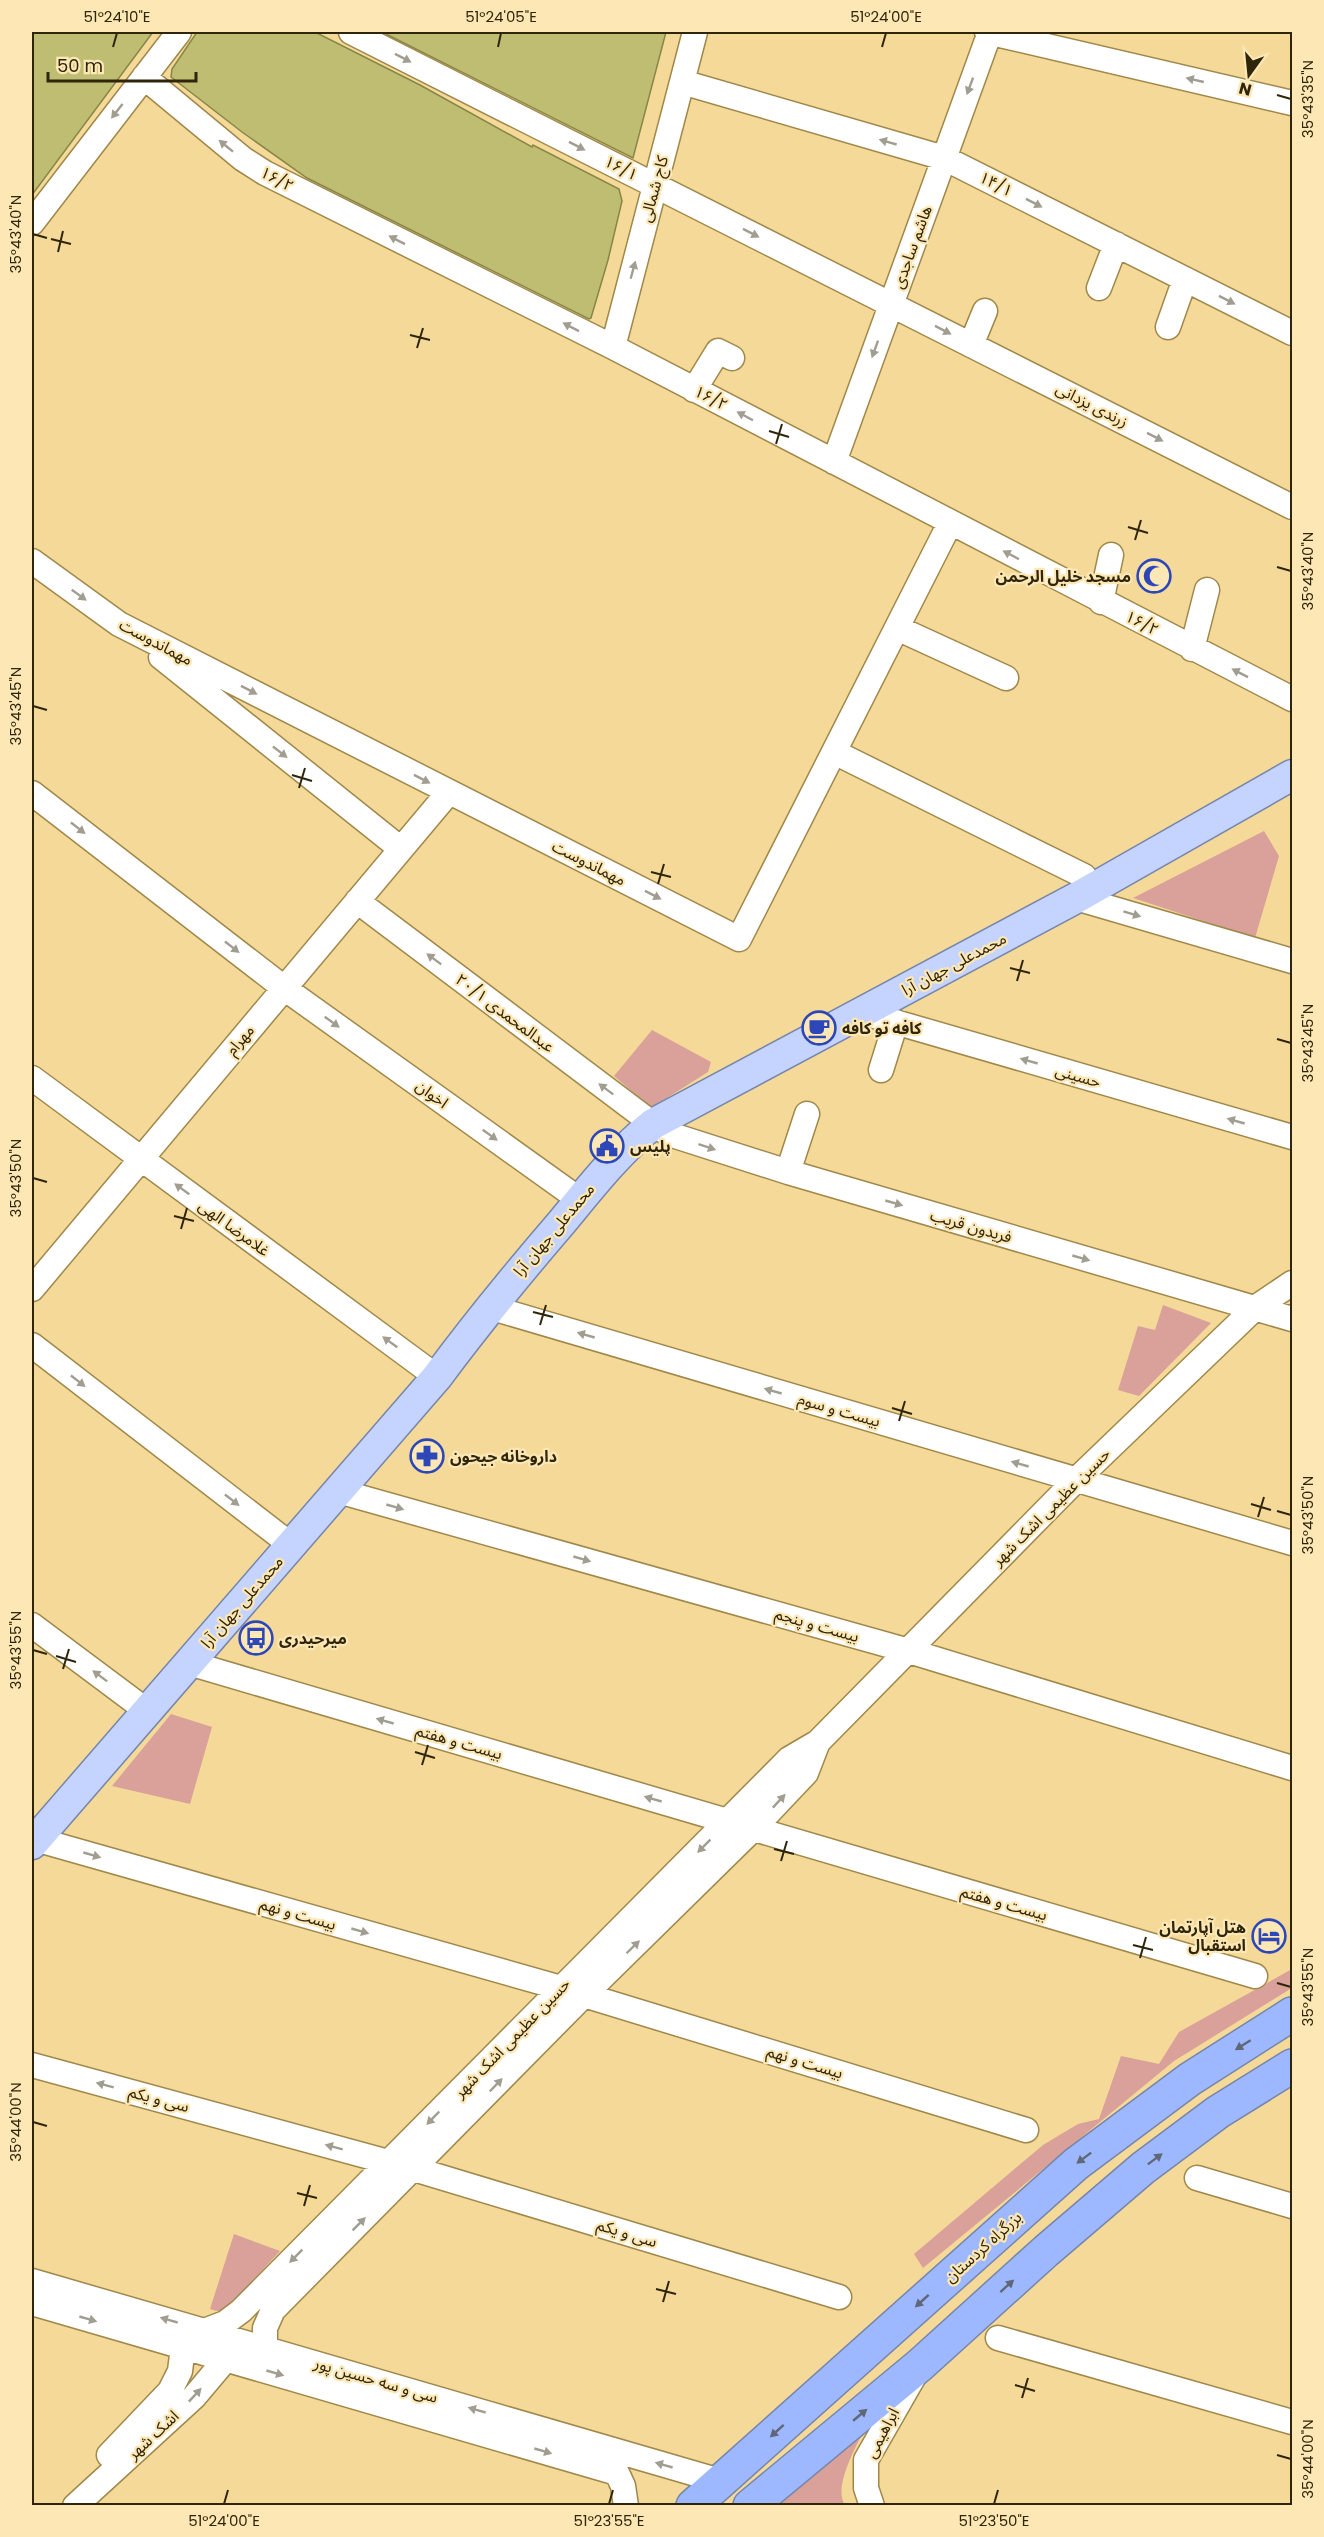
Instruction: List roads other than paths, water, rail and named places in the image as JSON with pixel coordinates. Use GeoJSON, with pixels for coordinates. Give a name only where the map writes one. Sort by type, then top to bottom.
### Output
{"type":"FeatureCollection","features":[{"type":"Feature","properties":{"kind":"highway","name":"بزرگراه کردستان"},"geometry":{"type":"LineString","coordinates":[[693,2505],[1076,2164],[1190,2079],[1293,2014]]}},
{"type":"Feature","properties":{"kind":"highway"},"geometry":{"type":"LineString","coordinates":[[750,2505],[920,2365],[1046,2251],[1143,2168],[1218,2112],[1293,2066]]}},
{"type":"Feature","properties":{"kind":"main road","name":"محمدعلی جهان آرا"},"geometry":{"type":"LineString","coordinates":[[33,1842],[437,1377],[489,1307],[609,1164],[653,1124],[864,1013],[1080,887],[1279,785],[1293,775]]}},
{"type":"Feature","properties":{"kind":"street"},"geometry":{"type":"LineString","coordinates":[[32,223],[179,32]]}},
{"type":"Feature","properties":{"kind":"street","name":"۱۶/۱"},"geometry":{"type":"LineString","coordinates":[[351,32],[891,304]]}},
{"type":"Feature","properties":{"kind":"street","name":"کاج شمالی"},"geometry":{"type":"LineString","coordinates":[[613,347],[695,32]]}},
{"type":"Feature","properties":{"kind":"street"},"geometry":{"type":"LineString","coordinates":[[989,32],[1293,103]]}},
{"type":"Feature","properties":{"kind":"street","name":"هاشم ساجدی"},"geometry":{"type":"LineString","coordinates":[[834,462],[989,32]]}},
{"type":"Feature","properties":{"kind":"street","name":"۱۶/۲"},"geometry":{"type":"LineString","coordinates":[[144,77],[243,159],[265,174],[613,347],[1101,602],[1293,699]]}},
{"type":"Feature","properties":{"kind":"street","name":"۱۴/۱"},"geometry":{"type":"LineString","coordinates":[[682,82],[944,158],[1293,333]]}},
{"type":"Feature","properties":{"kind":"street"},"geometry":{"type":"LineString","coordinates":[[1099,288],[1116,244]]}},
{"type":"Feature","properties":{"kind":"street"},"geometry":{"type":"LineString","coordinates":[[1168,327],[1185,279]]}},
{"type":"Feature","properties":{"kind":"street","name":"زرندی یزدانی"},"geometry":{"type":"LineString","coordinates":[[891,304],[1293,507]]}},
{"type":"Feature","properties":{"kind":"street"},"geometry":{"type":"LineString","coordinates":[[971,345],[985,311]]}},
{"type":"Feature","properties":{"kind":"street"},"geometry":{"type":"LineString","coordinates":[[694,390],[718,351],[732,358]]}},
{"type":"Feature","properties":{"kind":"street","name":"مهماندوست"},"geometry":{"type":"LineString","coordinates":[[32,561],[119,624],[740,939],[950,523]]}},
{"type":"Feature","properties":{"kind":"street"},"geometry":{"type":"LineString","coordinates":[[1101,602],[1110,555]]}},
{"type":"Feature","properties":{"kind":"street"},"geometry":{"type":"LineString","coordinates":[[1192,649],[1207,590]]}},
{"type":"Feature","properties":{"kind":"street"},"geometry":{"type":"LineString","coordinates":[[119,624],[401,849]]}},
{"type":"Feature","properties":{"kind":"street"},"geometry":{"type":"LineString","coordinates":[[897,628],[1006,678]]}},
{"type":"Feature","properties":{"kind":"street"},"geometry":{"type":"LineString","coordinates":[[834,752],[1080,887],[1293,961]]}},
{"type":"Feature","properties":{"kind":"street","name":"مهرام"},"geometry":{"type":"LineString","coordinates":[[32,1289],[448,792]]}},
{"type":"Feature","properties":{"kind":"street","name":"اخوان"},"geometry":{"type":"LineString","coordinates":[[32,793],[284,988],[580,1200]]}},
{"type":"Feature","properties":{"kind":"street","name":"عبدالمحمدی ۲۰/۱"},"geometry":{"type":"LineString","coordinates":[[357,901],[653,1124]]}},
{"type":"Feature","properties":{"kind":"street","name":"حسینی"},"geometry":{"type":"LineString","coordinates":[[864,1013],[1293,1137]]}},
{"type":"Feature","properties":{"kind":"street"},"geometry":{"type":"LineString","coordinates":[[881,1070],[896,1022]]}},
{"type":"Feature","properties":{"kind":"street","name":"غلامرضا الهی"},"geometry":{"type":"LineString","coordinates":[[32,1078],[437,1377]]}},
{"type":"Feature","properties":{"kind":"street"},"geometry":{"type":"LineString","coordinates":[[788,1172],[807,1114]]}},
{"type":"Feature","properties":{"kind":"street","name":"فریدون قریب"},"geometry":{"type":"LineString","coordinates":[[653,1124],[676,1137],[788,1172],[1293,1318]]}},
{"type":"Feature","properties":{"kind":"street","name":"حسین عظیمی اشک شهر"},"geometry":{"type":"LineString","coordinates":[[204,2331],[225,2323],[241,2311],[789,1760],[818,1742],[1076,1480],[1255,1308],[1293,1283]]}},
{"type":"Feature","properties":{"kind":"street","name":"بیست و سوم"},"geometry":{"type":"LineString","coordinates":[[489,1307],[1293,1543]]}},
{"type":"Feature","properties":{"kind":"street"},"geometry":{"type":"LineString","coordinates":[[32,1345],[291,1545]]}},
{"type":"Feature","properties":{"kind":"street","name":"بیست و پنجم"},"geometry":{"type":"LineString","coordinates":[[338,1491],[909,1651],[1293,1768]]}},
{"type":"Feature","properties":{"kind":"street"},"geometry":{"type":"LineString","coordinates":[[32,1625],[147,1711]]}},
{"type":"Feature","properties":{"kind":"street","name":"بیست و هفتم"},"geometry":{"type":"LineString","coordinates":[[189,1663],[1255,1976]]}},
{"type":"Feature","properties":{"kind":"street","name":"حسین عظیمی اشک شهر"},"geometry":{"type":"LineString","coordinates":[[265,2348],[265,2328],[273,2310],[584,1995],[753,1829],[806,1773],[818,1742]]}},
{"type":"Feature","properties":{"kind":"street","name":"بیست و نهم"},"geometry":{"type":"LineString","coordinates":[[33,1842],[561,1988],[1026,2130]]}},
{"type":"Feature","properties":{"kind":"street","name":"سی و یکم"},"geometry":{"type":"LineString","coordinates":[[32,2065],[390,2162],[839,2297]]}},
{"type":"Feature","properties":{"kind":"street"},"geometry":{"type":"LineString","coordinates":[[1197,2178],[1293,2206]]}},
{"type":"Feature","properties":{"kind":"street","name":"سی و سه حسین پور"},"geometry":{"type":"LineString","coordinates":[[32,2281],[720,2481]]}},
{"type":"Feature","properties":{"kind":"street","name":"سی و سه حسین پور"},"geometry":{"type":"LineString","coordinates":[[32,2302],[617,2473],[623,2486],[627,2505]]}},
{"type":"Feature","properties":{"kind":"street"},"geometry":{"type":"LineString","coordinates":[[998,2338],[1293,2422]]}},
{"type":"Feature","properties":{"kind":"street","name":"اشک شهر"},"geometry":{"type":"LineString","coordinates":[[61,2505],[170,2391],[180,2371],[183,2347]]}},
{"type":"Feature","properties":{"kind":"street","name":"اشک شهر"},"geometry":{"type":"LineString","coordinates":[[75,2505],[194,2397],[226,2359]]}},
{"type":"Feature","properties":{"kind":"street","name":"ابراهیمی"},"geometry":{"type":"LineString","coordinates":[[872,2505],[866,2487],[866,2460],[920,2365]]}},
{"type":"Feature","properties":{"kind":"place","name":"مسجد خلیل الرحمن"},"geometry":{"type":"Point","coordinates":[1154,576]}},
{"type":"Feature","properties":{"kind":"place","name":"کافه تو کافه"},"geometry":{"type":"Point","coordinates":[819,1028]}},
{"type":"Feature","properties":{"kind":"place","name":"پلیس"},"geometry":{"type":"Point","coordinates":[607,1146]}},
{"type":"Feature","properties":{"kind":"place","name":"داروخانه جیحون"},"geometry":{"type":"Point","coordinates":[427,1456]}},
{"type":"Feature","properties":{"kind":"place","name":"میرحیدری"},"geometry":{"type":"Point","coordinates":[256,1638]}},
{"type":"Feature","properties":{"kind":"place","name":"هتل آپارتمان استقبال"},"geometry":{"type":"Point","coordinates":[1269,1936]}}]}
